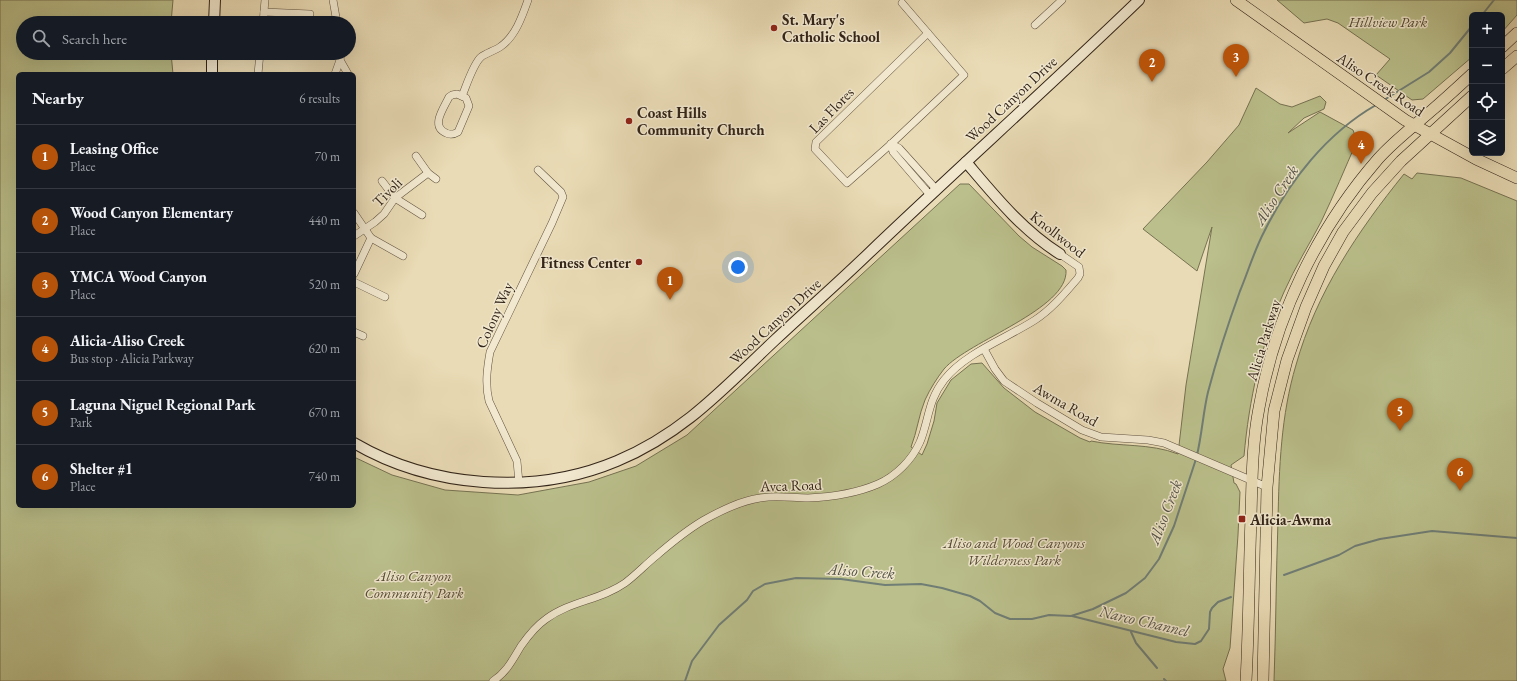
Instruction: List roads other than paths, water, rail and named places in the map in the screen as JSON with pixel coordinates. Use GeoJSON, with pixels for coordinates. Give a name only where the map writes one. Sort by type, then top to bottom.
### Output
{"type":"FeatureCollection","features":[{"type":"Feature","properties":{"kind":"main road"},"geometry":{"type":"LineString","coordinates":[[214,16],[215,0]]}},
{"type":"Feature","properties":{"kind":"main road","name":"Wood Canyon Drive"},"geometry":{"type":"LineString","coordinates":[[356,444],[373,454],[398,464],[433,474],[472,481],[519,483],[562,477],[588,471],[615,462],[645,448],[667,435],[700,410],[743,372],[1139,0]]}},
{"type":"Feature","properties":{"kind":"main road","name":"Aliso Creek Road"},"geometry":{"type":"LineString","coordinates":[[1236,0],[1410,123],[1476,159],[1517,178]]}},
{"type":"Feature","properties":{"kind":"main road"},"geometry":{"type":"LineString","coordinates":[[1505,44],[1517,33]]}},
{"type":"Feature","properties":{"kind":"main road"},"geometry":{"type":"LineString","coordinates":[[1505,66],[1517,56]]}},
{"type":"Feature","properties":{"kind":"main road"},"geometry":{"type":"LineString","coordinates":[[212,60],[212,72]]}},
{"type":"Feature","properties":{"kind":"main road","name":"Alicia Parkway"},"geometry":{"type":"LineString","coordinates":[[1246,681],[1252,481],[1259,408],[1271,355],[1290,302],[1308,263],[1330,223],[1357,185],[1410,123],[1469,76]]}},
{"type":"Feature","properties":{"kind":"main road","name":"Alicia Parkway"},"geometry":{"type":"LineString","coordinates":[[1263,681],[1267,488],[1274,411],[1287,360],[1306,307],[1324,266],[1343,232],[1372,193],[1401,161],[1469,99]]}},
{"type":"Feature","properties":{"kind":"main road","name":"Knollwood"},"geometry":{"type":"LineString","coordinates":[[966,162],[1031,234],[1060,254]]}},
{"type":"Feature","properties":{"kind":"street"},"geometry":{"type":"LineString","coordinates":[[264,16],[265,0]]}},
{"type":"Feature","properties":{"kind":"street"},"geometry":{"type":"LineString","coordinates":[[333,0],[336,16]]}},
{"type":"Feature","properties":{"kind":"street"},"geometry":{"type":"LineString","coordinates":[[462,96],[480,58],[507,42],[512,35],[528,0]]}},
{"type":"Feature","properties":{"kind":"street"},"geometry":{"type":"LineString","coordinates":[[1035,25],[1061,0]]}},
{"type":"Feature","properties":{"kind":"street","name":"Las Flores"},"geometry":{"type":"LineString","coordinates":[[902,3],[928,33],[964,75],[847,183],[815,149],[816,142],[928,33]]}},
{"type":"Feature","properties":{"kind":"street"},"geometry":{"type":"LineString","coordinates":[[264,12],[310,14]]}},
{"type":"Feature","properties":{"kind":"street"},"geometry":{"type":"LineString","coordinates":[[258,72],[259,60]]}},
{"type":"Feature","properties":{"kind":"street"},"geometry":{"type":"LineString","coordinates":[[335,72],[340,60]]}},
{"type":"Feature","properties":{"kind":"street"},"geometry":{"type":"LineString","coordinates":[[342,60],[347,72]]}},
{"type":"Feature","properties":{"kind":"street"},"geometry":{"type":"LineString","coordinates":[[457,94],[462,96],[466,98],[469,106],[458,132],[454,134],[442,132],[438,128],[437,122],[449,98],[452,95],[457,94]]}},
{"type":"Feature","properties":{"kind":"street"},"geometry":{"type":"LineString","coordinates":[[891,144],[899,148],[933,192]]}},
{"type":"Feature","properties":{"kind":"street"},"geometry":{"type":"LineString","coordinates":[[416,156],[428,173],[436,179]]}},
{"type":"Feature","properties":{"kind":"street","name":"Colony Way"},"geometry":{"type":"LineString","coordinates":[[519,483],[517,461],[487,392],[486,373],[490,352],[563,197],[561,192],[538,170]]}},
{"type":"Feature","properties":{"kind":"street","name":"Tivoli"},"geometry":{"type":"LineString","coordinates":[[356,235],[384,214],[395,198],[428,173]]}},
{"type":"Feature","properties":{"kind":"street"},"geometry":{"type":"LineString","coordinates":[[382,181],[395,198],[422,215]]}},
{"type":"Feature","properties":{"kind":"street"},"geometry":{"type":"LineString","coordinates":[[356,216],[371,238],[403,256]]}},
{"type":"Feature","properties":{"kind":"street"},"geometry":{"type":"LineString","coordinates":[[356,270],[371,238]]}},
{"type":"Feature","properties":{"kind":"street","name":"Knollwood"},"geometry":{"type":"LineString","coordinates":[[984,350],[1043,314],[1055,304],[1078,278],[1080,274],[1079,267],[1060,254]]}},
{"type":"Feature","properties":{"kind":"street"},"geometry":{"type":"LineString","coordinates":[[356,283],[385,297]]}},
{"type":"Feature","properties":{"kind":"street"},"geometry":{"type":"LineString","coordinates":[[356,333],[363,336]]}},
{"type":"Feature","properties":{"kind":"street","name":"Awma Road"},"geometry":{"type":"LineString","coordinates":[[984,350],[995,369],[1004,380],[1037,403],[1082,430],[1101,437],[1152,440],[1177,448],[1267,488]]}},
{"type":"Feature","properties":{"kind":"street","name":"Avca Road"},"geometry":{"type":"LineString","coordinates":[[493,681],[511,665],[526,639],[547,618],[564,608],[600,596],[624,583],[639,572],[667,546],[719,512],[737,504],[759,498],[783,496],[822,497],[851,492],[878,484],[893,476],[901,469],[916,449],[922,436],[930,404],[944,380],[961,364],[984,350]]}},
{"type":"Feature","properties":{"kind":"waterway","name":"Aliso Creek"},"geometry":{"type":"LineString","coordinates":[[1484,12],[1494,0]]}},
{"type":"Feature","properties":{"kind":"waterway","name":"Aliso Creek"},"geometry":{"type":"LineString","coordinates":[[1384,100],[1429,72],[1450,53],[1469,30]]}},
{"type":"Feature","properties":{"kind":"waterway","name":"Aliso Creek"},"geometry":{"type":"LineString","coordinates":[[1197,455],[1208,392],[1219,354],[1240,291],[1260,239],[1285,195],[1311,160],[1341,129],[1376,105]]}},
{"type":"Feature","properties":{"kind":"waterway","name":"Aliso Creek"},"geometry":{"type":"LineString","coordinates":[[685,681],[692,661],[719,625],[747,600],[753,591],[765,584],[796,578],[841,579],[885,585],[921,584],[942,588],[970,596],[980,601],[995,613],[1010,619],[1032,619],[1049,615],[1071,616],[1093,609],[1126,593],[1145,578],[1159,559],[1174,526],[1196,459]]}},
{"type":"Feature","properties":{"kind":"waterway","name":"Narco Channel"},"geometry":{"type":"LineString","coordinates":[[1284,575],[1339,555],[1355,546],[1380,539],[1432,531],[1517,538]]}},
{"type":"Feature","properties":{"kind":"waterway","name":"Narco Channel"},"geometry":{"type":"LineString","coordinates":[[1072,616],[1176,642],[1195,644],[1201,641],[1209,629],[1210,612],[1212,608],[1218,602],[1231,597]]}},
{"type":"Feature","properties":{"kind":"waterway"},"geometry":{"type":"LineString","coordinates":[[1131,632],[1136,643],[1157,668]]}},
{"type":"Feature","properties":{"kind":"place","name":"St. Mary's Catholic School"},"geometry":{"type":"Point","coordinates":[774,28]}},
{"type":"Feature","properties":{"kind":"place","name":"YMCA Wood Canyon"},"geometry":{"type":"Point","coordinates":[1236,77]}},
{"type":"Feature","properties":{"kind":"place","name":"Wood Canyon Elementary"},"geometry":{"type":"Point","coordinates":[1152,82]}},
{"type":"Feature","properties":{"kind":"place","name":"Coast Hills Community Church"},"geometry":{"type":"Point","coordinates":[629,121]}},
{"type":"Feature","properties":{"kind":"place","name":"Alicia-Aliso Creek"},"geometry":{"type":"Point","coordinates":[1361,164]}},
{"type":"Feature","properties":{"kind":"place","name":"Fitness Center"},"geometry":{"type":"Point","coordinates":[639,262]}},
{"type":"Feature","properties":{"kind":"place","name":"Leasing Office"},"geometry":{"type":"Point","coordinates":[670,300]}},
{"type":"Feature","properties":{"kind":"place","name":"Laguna Niguel Regional Park"},"geometry":{"type":"Point","coordinates":[1400,431]}},
{"type":"Feature","properties":{"kind":"place","name":"Shelter #1"},"geometry":{"type":"Point","coordinates":[1460,491]}},
{"type":"Feature","properties":{"kind":"place","name":"Alicia-Awma"},"geometry":{"type":"Point","coordinates":[1242,519]}},
{"type":"Feature","properties":{"kind":"park label","name":"Hillview Park"},"geometry":{"type":"Point","coordinates":[1388,21]}},
{"type":"Feature","properties":{"kind":"park label","name":"Aliso and Wood Canyons Wilderness Park"},"geometry":{"type":"Point","coordinates":[1014,550]}},
{"type":"Feature","properties":{"kind":"park label","name":"Aliso Canyon Community Park"},"geometry":{"type":"Point","coordinates":[414,584]}}]}
